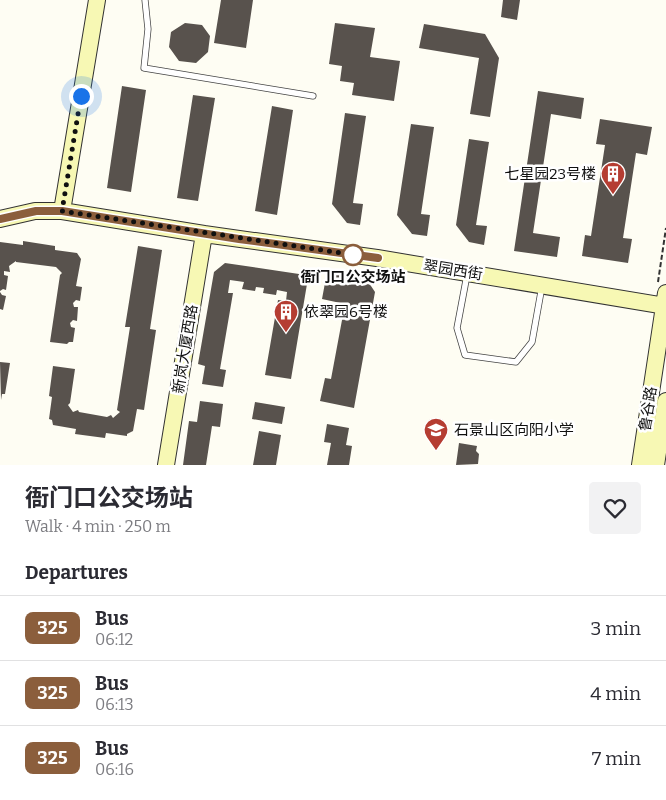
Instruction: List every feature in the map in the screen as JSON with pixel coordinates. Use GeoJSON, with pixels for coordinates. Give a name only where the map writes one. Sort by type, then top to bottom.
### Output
{"type":"FeatureCollection","features":[{"type":"Feature","properties":{"kind":"street"},"geometry":{"type":"LineString","coordinates":[[62,211],[98,0]]}},
{"type":"Feature","properties":{"kind":"street","name":"翠园西街"},"geometry":{"type":"LineString","coordinates":[[0,219],[36,211],[62,211],[542,285],[665,301]]}},
{"type":"Feature","properties":{"kind":"street","name":"新岚大厦西路"},"geometry":{"type":"LineString","coordinates":[[166,465],[204,234]]}},
{"type":"Feature","properties":{"kind":"street","name":"鲁谷路"},"geometry":{"type":"LineString","coordinates":[[640,465],[665,301]]}},
{"type":"Feature","properties":{"kind":"street","name":"鲁谷路"},"geometry":{"type":"LineString","coordinates":[[656,465],[666,402]]}},
{"type":"Feature","properties":{"kind":"lane"},"geometry":{"type":"LineString","coordinates":[[145,0],[148,29],[144,68],[313,96]]}},
{"type":"Feature","properties":{"kind":"lane"},"geometry":{"type":"LineString","coordinates":[[468,273],[457,328],[465,355],[516,362],[532,342],[542,285]]}},
{"type":"Feature","properties":{"kind":"building"},"geometry":{"type":"Polygon","coordinates":[[[221,0],[253,0],[246,48],[214,43],[221,0]]]}},
{"type":"Feature","properties":{"kind":"building"},"geometry":{"type":"Polygon","coordinates":[[[503,0],[520,0],[517,20],[501,17],[503,0]]]}},
{"type":"Feature","properties":{"kind":"building"},"geometry":{"type":"Polygon","coordinates":[[[185,23],[202,25],[210,36],[208,52],[196,63],[179,61],[169,47],[171,32],[185,23]]]}},
{"type":"Feature","properties":{"kind":"building"},"geometry":{"type":"Polygon","coordinates":[[[335,23],[375,28],[370,57],[400,61],[394,101],[352,95],[354,83],[340,81],[342,66],[329,64],[335,23]]]}},
{"type":"Feature","properties":{"kind":"building"},"geometry":{"type":"Polygon","coordinates":[[[424,24],[485,34],[499,58],[490,117],[470,114],[479,58],[419,48],[424,24]]]}},
{"type":"Feature","properties":{"kind":"building"},"geometry":{"type":"Polygon","coordinates":[[[122,86],[146,90],[131,192],[107,188],[122,86]]]}},
{"type":"Feature","properties":{"kind":"building"},"geometry":{"type":"Polygon","coordinates":[[[538,91],[584,98],[581,119],[551,114],[533,233],[560,237],[557,257],[514,251],[538,91]]]}},
{"type":"Feature","properties":{"kind":"building"},"geometry":{"type":"Polygon","coordinates":[[[193,95],[215,98],[198,201],[177,198],[193,95]]]}},
{"type":"Feature","properties":{"kind":"building"},"geometry":{"type":"Polygon","coordinates":[[[272,106],[293,110],[277,215],[255,211],[272,106]]]}},
{"type":"Feature","properties":{"kind":"building"},"geometry":{"type":"Polygon","coordinates":[[[345,113],[366,116],[353,203],[363,204],[360,225],[347,223],[332,204],[345,113]]]}},
{"type":"Feature","properties":{"kind":"building","name":"七星园23号楼"},"geometry":{"type":"Polygon","coordinates":[[[600,119],[652,127],[647,155],[636,153],[623,238],[632,239],[628,263],[582,256],[585,235],[591,236],[605,145],[596,144],[600,119]]]}},
{"type":"Feature","properties":{"kind":"building"},"geometry":{"type":"Polygon","coordinates":[[[411,124],[434,127],[421,214],[430,215],[427,236],[412,234],[397,215],[411,124]]]}},
{"type":"Feature","properties":{"kind":"building"},"geometry":{"type":"Polygon","coordinates":[[[469,139],[489,142],[476,225],[487,226],[484,245],[469,242],[456,225],[469,139]]]}},
{"type":"Feature","properties":{"kind":"building"},"geometry":{"type":"Polygon","coordinates":[[[23,241],[55,246],[55,250],[77,253],[81,259],[76,286],[82,287],[80,301],[76,300],[73,303],[74,307],[78,307],[77,321],[73,320],[70,323],[71,327],[75,328],[73,342],[67,344],[50,342],[60,275],[62,273],[56,267],[16,261],[9,266],[10,272],[4,271],[4,275],[8,276],[6,290],[0,291],[0,242],[23,245],[23,241]]]}},
{"type":"Feature","properties":{"kind":"building"},"geometry":{"type":"Polygon","coordinates":[[[138,246],[162,250],[150,329],[156,330],[144,410],[137,409],[133,431],[127,434],[127,436],[106,433],[105,438],[75,434],[76,429],[53,425],[52,420],[49,419],[52,397],[49,396],[53,366],[75,369],[70,403],[68,405],[73,412],[78,410],[79,412],[107,417],[111,415],[113,418],[120,412],[117,410],[130,327],[125,327],[138,246]]]}},
{"type":"Feature","properties":{"kind":"building","name":"依翠园6号楼"},"geometry":{"type":"Polygon","coordinates":[[[225,263],[299,274],[307,284],[291,379],[265,375],[278,300],[286,301],[287,292],[277,290],[276,295],[263,293],[264,288],[256,287],[255,291],[242,289],[244,282],[230,280],[228,293],[233,293],[220,369],[226,370],[223,387],[202,384],[205,366],[198,364],[214,272],[225,263]]]}},
{"type":"Feature","properties":{"kind":"building"},"geometry":{"type":"Polygon","coordinates":[[[327,272],[367,280],[375,292],[354,408],[320,401],[325,378],[331,379],[345,304],[322,299],[327,272]]]}},
{"type":"Feature","properties":{"kind":"building"},"geometry":{"type":"Polygon","coordinates":[[[0,292],[6,296],[3,310],[0,309],[0,292]]]}},
{"type":"Feature","properties":{"kind":"building"},"geometry":{"type":"Polygon","coordinates":[[[0,362],[10,363],[5,394],[2,394],[1,400],[0,362]]]}},
{"type":"Feature","properties":{"kind":"building"},"geometry":{"type":"Polygon","coordinates":[[[200,401],[223,404],[220,427],[212,426],[206,465],[183,465],[189,421],[197,422],[200,401]]]}},
{"type":"Feature","properties":{"kind":"building"},"geometry":{"type":"Polygon","coordinates":[[[255,402],[285,407],[282,424],[252,419],[255,402]]]}},
{"type":"Feature","properties":{"kind":"building"},"geometry":{"type":"Polygon","coordinates":[[[327,424],[349,428],[346,445],[352,446],[349,465],[327,465],[331,443],[324,442],[327,424]]]}},
{"type":"Feature","properties":{"kind":"building"},"geometry":{"type":"Polygon","coordinates":[[[259,431],[281,435],[276,465],[253,465],[259,431]]]}},
{"type":"Feature","properties":{"kind":"building"},"geometry":{"type":"Polygon","coordinates":[[[459,443],[477,446],[476,451],[479,454],[478,464],[456,465],[459,443]]]}},
{"type":"Feature","properties":{"kind":"bus line","name":"325"},"geometry":{"type":"LineString","coordinates":[[0,219],[36,211],[62,211],[292,247],[378,258]]}},
{"type":"Feature","properties":{"kind":"place","name":"七星园23号楼"},"geometry":{"type":"Point","coordinates":[613,195]}},
{"type":"Feature","properties":{"kind":"place","name":"衙门口公交场站"},"geometry":{"type":"Point","coordinates":[353,255]}},
{"type":"Feature","properties":{"kind":"place","name":"依翠园6号楼"},"geometry":{"type":"Point","coordinates":[286,333]}},
{"type":"Feature","properties":{"kind":"place","name":"石景山区向阳小学"},"geometry":{"type":"Point","coordinates":[436,451]}},
{"type":"Feature","properties":{"kind":"route"},"geometry":{"type":"LineString","coordinates":[[81,96],[62,211],[204,234],[355,255],[353,255]]}}]}
